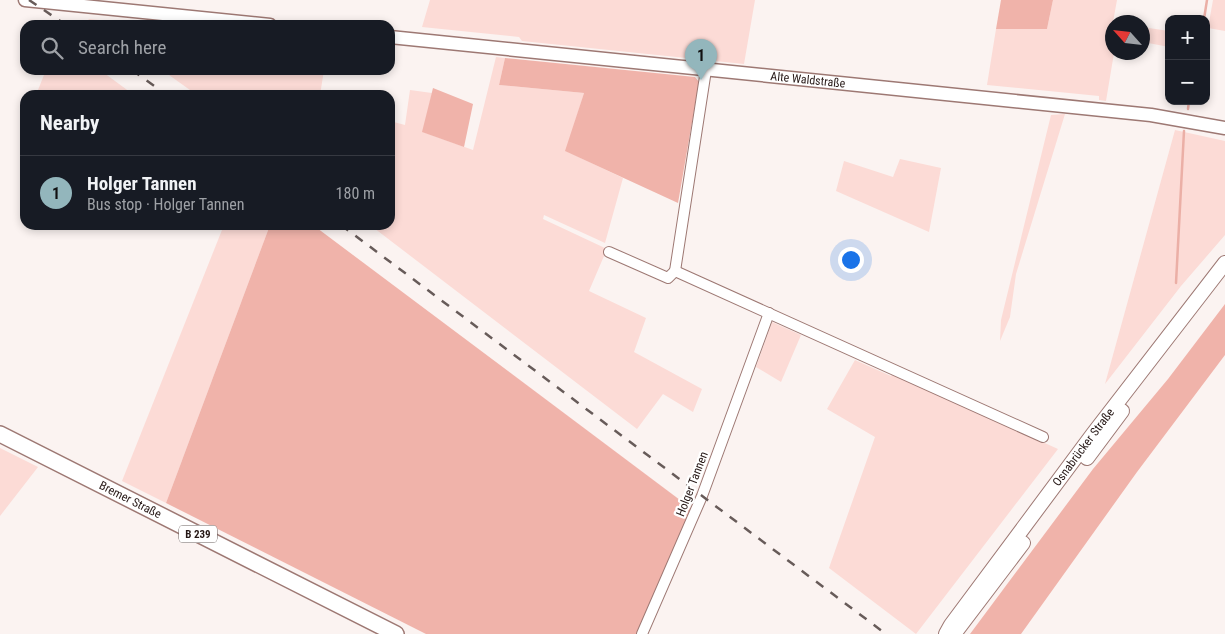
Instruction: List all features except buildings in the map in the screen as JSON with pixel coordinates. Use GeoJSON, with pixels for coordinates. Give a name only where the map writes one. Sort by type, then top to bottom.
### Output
{"type":"FeatureCollection","features":[{"type":"Feature","properties":{"kind":"main road","name":"Osnabrücker Straße"},"geometry":{"type":"LineString","coordinates":[[946,634],[1087,441],[1225,263]]}},
{"type":"Feature","properties":{"kind":"main road","name":"Osnabrücker Straße"},"geometry":{"type":"LineString","coordinates":[[954,634],[1225,278]]}},
{"type":"Feature","properties":{"kind":"main road","name":"Bremer Straße"},"geometry":{"type":"LineString","coordinates":[[0,434],[396,634]]}},
{"type":"Feature","properties":{"kind":"street"},"geometry":{"type":"LineString","coordinates":[[26,0],[224,20]]}},
{"type":"Feature","properties":{"kind":"street","name":"Alte Waldstraße"},"geometry":{"type":"LineString","coordinates":[[395,38],[1187,120],[1225,128]]}},
{"type":"Feature","properties":{"kind":"street"},"geometry":{"type":"LineString","coordinates":[[609,252],[668,278],[675,271],[706,70]]}},
{"type":"Feature","properties":{"kind":"street"},"geometry":{"type":"LineString","coordinates":[[675,271],[1043,436]]}},
{"type":"Feature","properties":{"kind":"street","name":"Holger Tannen"},"geometry":{"type":"LineString","coordinates":[[642,634],[702,496],[769,313]]}},
{"type":"Feature","properties":{"kind":"shaded area"},"geometry":{"type":"Polygon","coordinates":[[[430,0],[755,0],[744,64],[522,41],[519,37],[422,27],[430,0]]]}},
{"type":"Feature","properties":{"kind":"shaded area"},"geometry":{"type":"Polygon","coordinates":[[[1001,0],[1053,0],[1047,29],[996,29],[1001,0]]]}},
{"type":"Feature","properties":{"kind":"shaded area"},"geometry":{"type":"Polygon","coordinates":[[[1053,0],[1117,0],[1114,15],[1105,15],[1105,60],[1113,60],[1106,101],[1099,100],[1099,96],[987,85],[996,29],[1047,29],[1053,0]]]}},
{"type":"Feature","properties":{"kind":"shaded area"},"geometry":{"type":"Polygon","coordinates":[[[1213,0],[1225,0],[1225,31],[1210,28],[1213,0]]]}},
{"type":"Feature","properties":{"kind":"shaded area"},"geometry":{"type":"Polygon","coordinates":[[[1150,28],[1165,30],[1165,46],[1150,43],[1150,28]]]}},
{"type":"Feature","properties":{"kind":"shaded area"},"geometry":{"type":"Polygon","coordinates":[[[496,57],[505,58],[499,85],[584,93],[566,151],[623,178],[605,243],[544,215],[543,219],[607,249],[589,291],[646,318],[634,352],[702,389],[693,412],[663,394],[637,429],[377,230],[395,230],[395,122],[405,125],[410,90],[432,93],[423,132],[473,150],[496,57]]]}},
{"type":"Feature","properties":{"kind":"shaded area"},"geometry":{"type":"Polygon","coordinates":[[[505,58],[695,77],[699,82],[678,203],[565,151],[584,93],[499,85],[505,58]]]}},
{"type":"Feature","properties":{"kind":"shaded area"},"geometry":{"type":"Polygon","coordinates":[[[44,75],[107,75],[127,90],[38,90],[44,75]]]}},
{"type":"Feature","properties":{"kind":"shaded area"},"geometry":{"type":"Polygon","coordinates":[[[169,75],[323,75],[321,90],[190,90],[169,75]]]}},
{"type":"Feature","properties":{"kind":"shaded area"},"geometry":{"type":"Polygon","coordinates":[[[433,88],[473,104],[464,147],[422,132],[433,88]]]}},
{"type":"Feature","properties":{"kind":"shaded area"},"geometry":{"type":"Polygon","coordinates":[[[1065,114],[1016,274],[1010,317],[1000,341],[1001,320],[1051,115],[1065,114]]]}},
{"type":"Feature","properties":{"kind":"shaded area"},"geometry":{"type":"Polygon","coordinates":[[[1175,130],[1225,141],[1225,235],[1181,286],[1105,384],[1175,130]]]}},
{"type":"Feature","properties":{"kind":"shaded area"},"geometry":{"type":"Polygon","coordinates":[[[900,159],[941,168],[929,232],[836,191],[844,161],[893,177],[900,159]]]}},
{"type":"Feature","properties":{"kind":"shaded area"},"geometry":{"type":"Polygon","coordinates":[[[222,230],[268,230],[166,503],[122,481],[222,230]]]}},
{"type":"Feature","properties":{"kind":"shaded area"},"geometry":{"type":"Polygon","coordinates":[[[268,230],[320,230],[692,509],[636,634],[426,634],[166,503],[268,230]]]}},
{"type":"Feature","properties":{"kind":"shaded area"},"geometry":{"type":"Polygon","coordinates":[[[1225,304],[1225,355],[1137,472],[1021,634],[970,634],[1093,469],[1168,379],[1225,304]]]}},
{"type":"Feature","properties":{"kind":"shaded area"},"geometry":{"type":"Polygon","coordinates":[[[772,322],[801,335],[781,382],[756,367],[772,322]]]}},
{"type":"Feature","properties":{"kind":"shaded area"},"geometry":{"type":"Polygon","coordinates":[[[855,360],[891,376],[892,374],[1058,449],[916,634],[829,568],[875,437],[827,409],[855,360]]]}},
{"type":"Feature","properties":{"kind":"shaded area"},"geometry":{"type":"Polygon","coordinates":[[[0,448],[38,467],[0,516],[0,448]]]}},
{"type":"Feature","properties":{"kind":"waterway"},"geometry":{"type":"LineString","coordinates":[[1205,15],[1207,0]]}},
{"type":"Feature","properties":{"kind":"waterway"},"geometry":{"type":"LineString","coordinates":[[1188,105],[1188,109]]}},
{"type":"Feature","properties":{"kind":"waterway"},"geometry":{"type":"LineString","coordinates":[[1176,283],[1184,131]]}},
{"type":"Feature","properties":{"kind":"railway"},"geometry":{"type":"LineString","coordinates":[[29,0],[59,20]]}},
{"type":"Feature","properties":{"kind":"railway"},"geometry":{"type":"LineString","coordinates":[[139,75],[160,90]]}},
{"type":"Feature","properties":{"kind":"railway"},"geometry":{"type":"LineString","coordinates":[[348,230],[886,634]]}},
{"type":"Feature","properties":{"kind":"place","name":"Holger Tannen"},"geometry":{"type":"Point","coordinates":[701,80]}}]}
